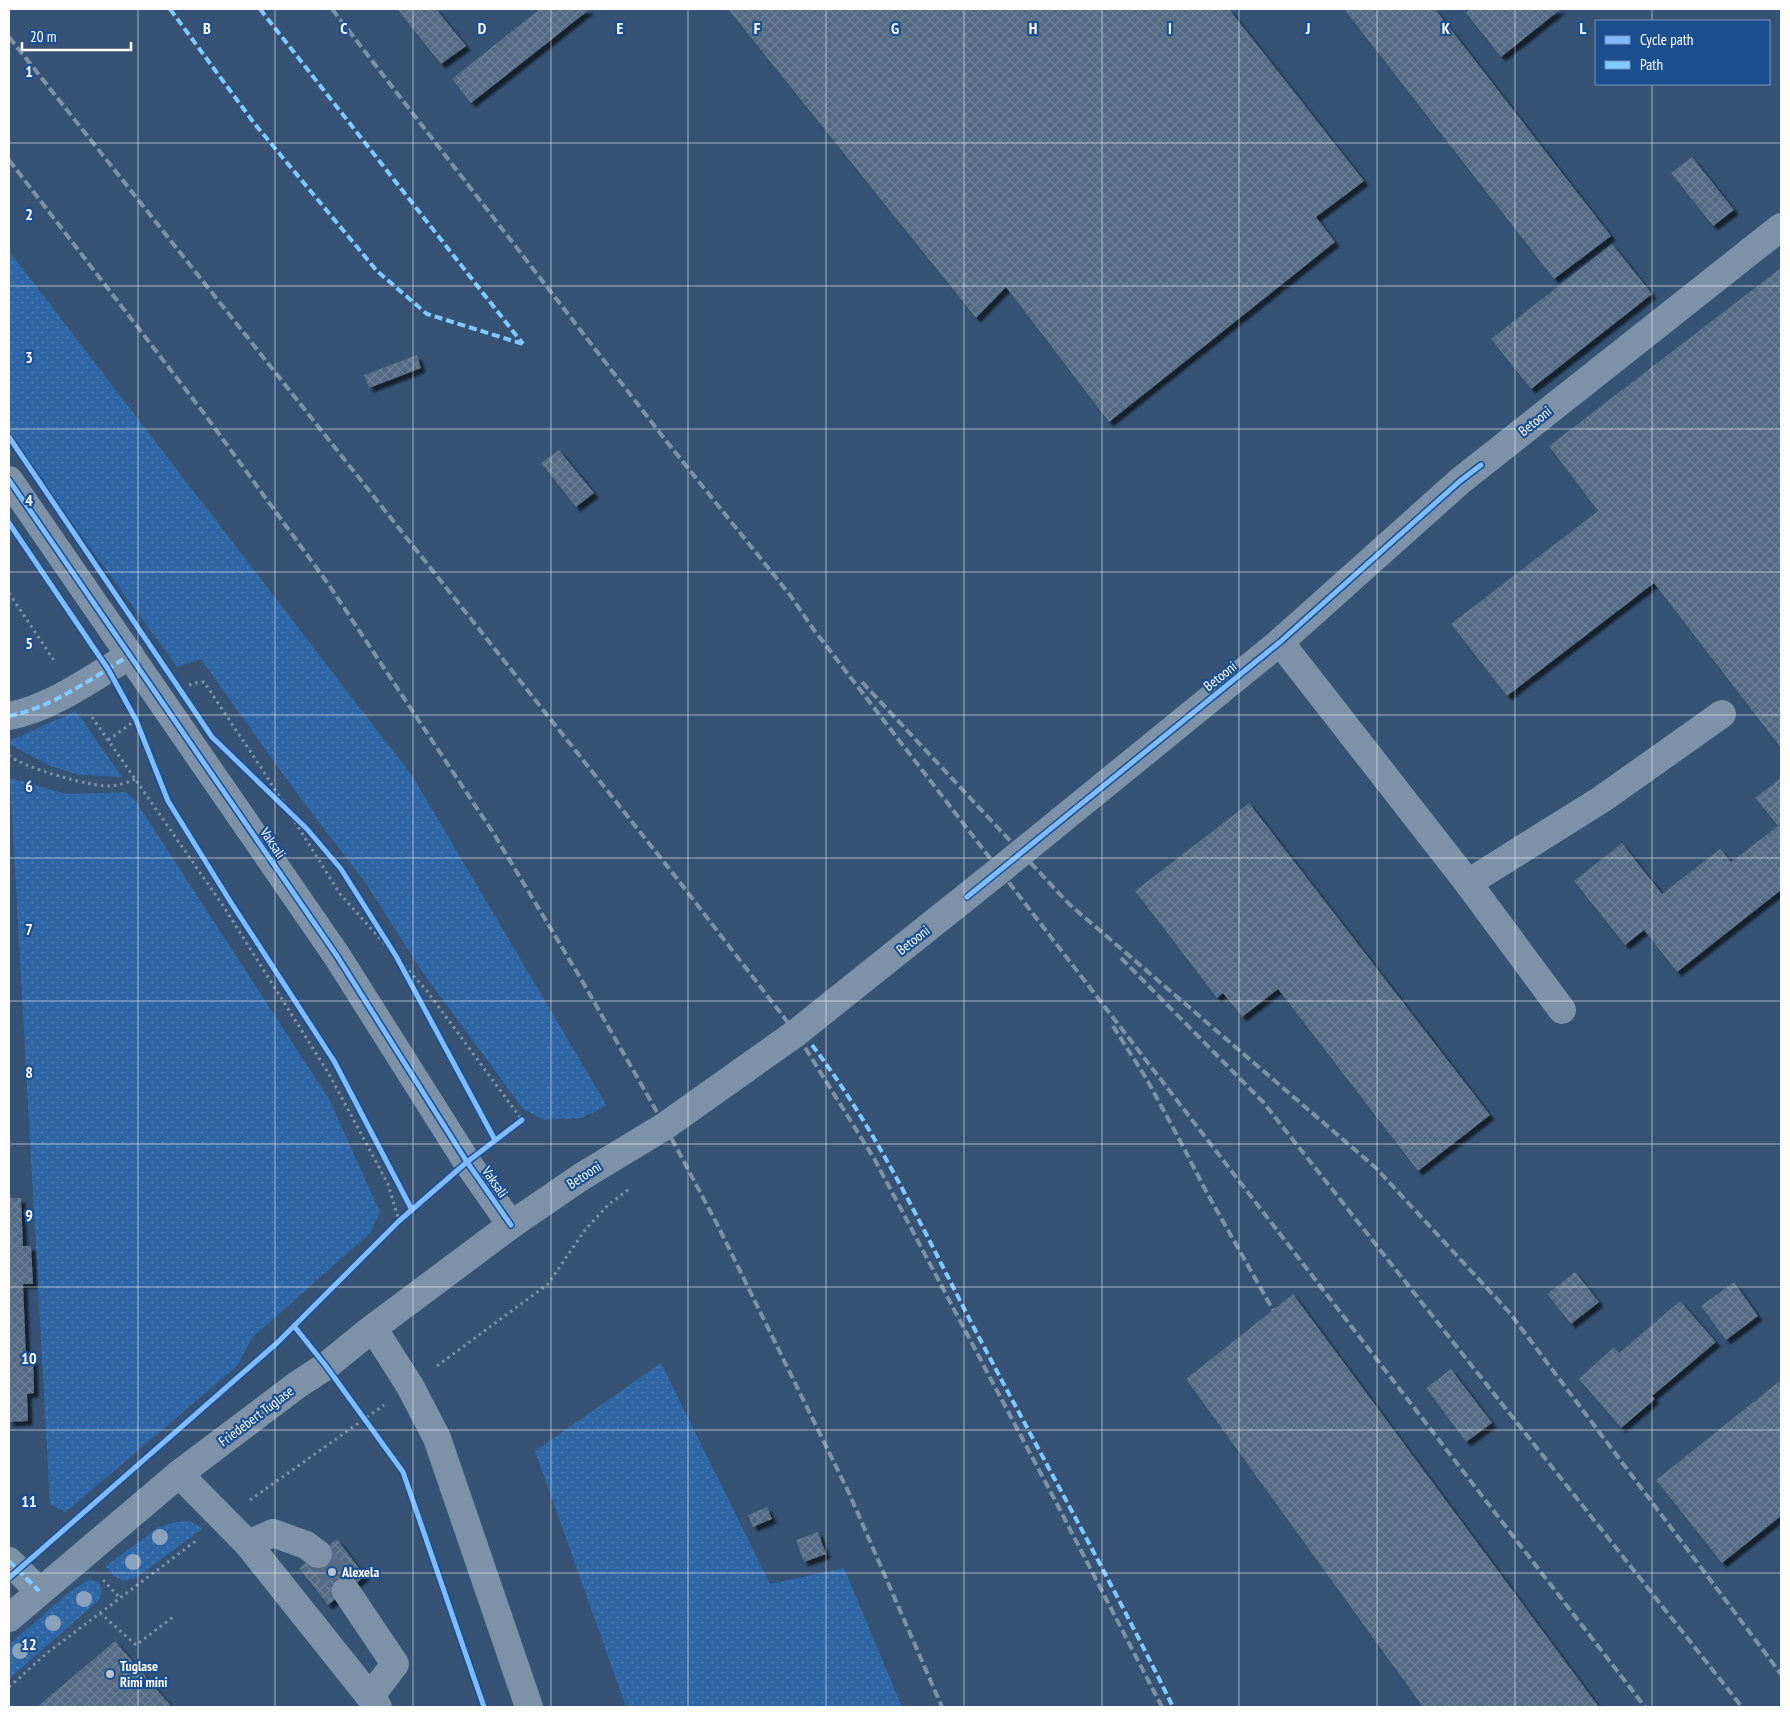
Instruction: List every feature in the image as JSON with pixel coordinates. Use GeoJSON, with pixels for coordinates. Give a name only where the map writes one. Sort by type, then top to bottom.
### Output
{"type":"FeatureCollection","features":[{"type":"Feature","properties":{"kind":"street","name":"Betooni"},"geometry":{"type":"LineString","coordinates":[[511,1225],[581,1177],[665,1126],[796,1032],[1000,870],[1280,642],[1460,481],[1781,227]]}},
{"type":"Feature","properties":{"kind":"street","name":"Vaksali"},"geometry":{"type":"LineString","coordinates":[[9,480],[119,662],[337,956],[467,1162],[511,1225]]}},
{"type":"Feature","properties":{"kind":"street"},"geometry":{"type":"LineString","coordinates":[[1280,642],[1468,883],[1562,1010]]}},
{"type":"Feature","properties":{"kind":"street"},"geometry":{"type":"LineString","coordinates":[[9,716],[20,714],[74,690],[119,662]]}},
{"type":"Feature","properties":{"kind":"street"},"geometry":{"type":"LineString","coordinates":[[1468,883],[1602,799],[1722,714]]}},
{"type":"Feature","properties":{"kind":"street","name":"Friedebert Tuglase"},"geometry":{"type":"LineString","coordinates":[[9,1618],[39,1590],[179,1474],[297,1385],[326,1366],[373,1328],[511,1225]]}},
{"type":"Feature","properties":{"kind":"street"},"geometry":{"type":"LineString","coordinates":[[373,1328],[410,1386],[437,1438],[529,1707]]}},
{"type":"Feature","properties":{"kind":"street"},"geometry":{"type":"LineString","coordinates":[[179,1474],[248,1544],[374,1702],[395,1664],[346,1591]]}},
{"type":"Feature","properties":{"kind":"street"},"geometry":{"type":"LineString","coordinates":[[248,1544],[273,1533],[306,1545],[318,1554]]}},
{"type":"Feature","properties":{"kind":"street"},"geometry":{"type":"LineString","coordinates":[[9,1561],[39,1590]]}},
{"type":"Feature","properties":{"kind":"path"},"geometry":{"type":"LineString","coordinates":[[9,593],[224,907],[329,1074],[388,1184],[399,1221]]}},
{"type":"Feature","properties":{"kind":"path"},"geometry":{"type":"LineString","coordinates":[[119,662],[140,729]]}},
{"type":"Feature","properties":{"kind":"path"},"geometry":{"type":"LineString","coordinates":[[9,755],[25,765],[73,781],[110,786],[136,780]]}},
{"type":"Feature","properties":{"kind":"path"},"geometry":{"type":"LineString","coordinates":[[266,788],[307,828]]}},
{"type":"Feature","properties":{"kind":"path"},"geometry":{"type":"LineString","coordinates":[[376,924],[408,979]]}},
{"type":"Feature","properties":{"kind":"path"},"geometry":{"type":"LineString","coordinates":[[166,1440],[277,1343],[399,1221],[467,1162],[522,1120],[427,990]]}},
{"type":"Feature","properties":{"kind":"path"},"geometry":{"type":"LineString","coordinates":[[490,1132],[495,1140]]}},
{"type":"Feature","properties":{"kind":"path"},"geometry":{"type":"LineString","coordinates":[[9,1687],[47,1653],[224,1519],[364,1420],[548,1284],[585,1230],[608,1205],[632,1187]]}},
{"type":"Feature","properties":{"kind":"path"},"geometry":{"type":"LineString","coordinates":[[408,1201],[412,1210]]}},
{"type":"Feature","properties":{"kind":"path"},"geometry":{"type":"LineString","coordinates":[[294,1326],[326,1366]]}},
{"type":"Feature","properties":{"kind":"path"},"geometry":{"type":"LineString","coordinates":[[359,1412],[370,1427]]}},
{"type":"Feature","properties":{"kind":"path"},"geometry":{"type":"LineString","coordinates":[[100,1613],[136,1645],[173,1617]]}},
{"type":"Feature","properties":{"kind":"shaded area"},"geometry":{"type":"Polygon","coordinates":[[[9,251],[413,777],[607,1106],[581,1118],[544,1120],[523,1109],[421,970],[367,885],[290,784],[201,659],[177,667],[9,436],[9,251]]]}},
{"type":"Feature","properties":{"kind":"shaded area"},"geometry":{"type":"Polygon","coordinates":[[[76,711],[122,777],[80,775],[51,766],[9,744],[9,741],[76,711]]]}},
{"type":"Feature","properties":{"kind":"shaded area"},"geometry":{"type":"Polygon","coordinates":[[[10,778],[66,794],[126,792],[135,800],[329,1099],[380,1212],[370,1233],[252,1338],[237,1366],[66,1512],[50,1504],[10,778]]]}},
{"type":"Feature","properties":{"kind":"shaded area"},"geometry":{"type":"Polygon","coordinates":[[[661,1363],[770,1584],[844,1568],[902,1707],[626,1707],[535,1451],[661,1363]]]}},
{"type":"Feature","properties":{"kind":"shaded area"},"geometry":{"type":"Polygon","coordinates":[[[189,1521],[203,1528],[136,1578],[123,1581],[114,1576],[106,1566],[159,1527],[189,1521]]]}},
{"type":"Feature","properties":{"kind":"shaded area"},"geometry":{"type":"Polygon","coordinates":[[[90,1579],[98,1582],[102,1588],[100,1599],[9,1679],[9,1645],[68,1593],[90,1579]]]}},
{"type":"Feature","properties":{"kind":"building"},"geometry":{"type":"Polygon","coordinates":[[[397,9],[436,9],[466,46],[441,64],[397,9]]]}},
{"type":"Feature","properties":{"kind":"building"},"geometry":{"type":"Polygon","coordinates":[[[540,9],[590,9],[471,103],[452,79],[540,9]]]}},
{"type":"Feature","properties":{"kind":"building"},"geometry":{"type":"Polygon","coordinates":[[[728,9],[1229,9],[1364,181],[1316,217],[1335,242],[1109,422],[1006,287],[976,318],[728,9]]]}},
{"type":"Feature","properties":{"kind":"building"},"geometry":{"type":"Polygon","coordinates":[[[1344,9],[1435,9],[1611,236],[1554,279],[1344,9]]]}},
{"type":"Feature","properties":{"kind":"building"},"geometry":{"type":"Polygon","coordinates":[[[1471,9],[1561,9],[1501,57],[1466,13],[1471,9]]]}},
{"type":"Feature","properties":{"kind":"building"},"geometry":{"type":"Polygon","coordinates":[[[1692,157],[1734,210],[1713,226],[1671,173],[1692,157]]]}},
{"type":"Feature","properties":{"kind":"building"},"geometry":{"type":"Polygon","coordinates":[[[1612,244],[1652,294],[1531,389],[1491,339],[1612,244]]]}},
{"type":"Feature","properties":{"kind":"building"},"geometry":{"type":"Polygon","coordinates":[[[1781,268],[1781,748],[1654,583],[1507,696],[1451,624],[1598,511],[1549,446],[1781,268]]]}},
{"type":"Feature","properties":{"kind":"building"},"geometry":{"type":"Polygon","coordinates":[[[417,355],[421,368],[369,388],[364,375],[417,355]]]}},
{"type":"Feature","properties":{"kind":"building"},"geometry":{"type":"Polygon","coordinates":[[[559,450],[594,493],[576,507],[541,463],[559,450]]]}},
{"type":"Feature","properties":{"kind":"building"},"geometry":{"type":"Polygon","coordinates":[[[1781,778],[1781,890],[1677,972],[1644,930],[1625,945],[1574,881],[1622,843],[1662,894],[1720,849],[1731,862],[1778,826],[1755,798],[1781,778]]]}},
{"type":"Feature","properties":{"kind":"building"},"geometry":{"type":"Polygon","coordinates":[[[1249,803],[1490,1115],[1418,1171],[1278,989],[1242,1017],[1223,993],[1217,998],[1135,891],[1249,803]]]}},
{"type":"Feature","properties":{"kind":"building"},"geometry":{"type":"Polygon","coordinates":[[[9,1198],[21,1198],[23,1246],[31,1246],[33,1284],[23,1284],[26,1358],[33,1358],[34,1393],[27,1394],[28,1421],[9,1422],[9,1198]]]}},
{"type":"Feature","properties":{"kind":"building"},"geometry":{"type":"Polygon","coordinates":[[[1575,1272],[1599,1302],[1571,1324],[1547,1294],[1575,1272]]]}},
{"type":"Feature","properties":{"kind":"building"},"geometry":{"type":"Polygon","coordinates":[[[1734,1282],[1758,1316],[1726,1340],[1701,1306],[1734,1282]]]}},
{"type":"Feature","properties":{"kind":"building"},"geometry":{"type":"Polygon","coordinates":[[[1293,1294],[1599,1707],[1423,1707],[1186,1379],[1293,1294]]]}},
{"type":"Feature","properties":{"kind":"building"},"geometry":{"type":"Polygon","coordinates":[[[1680,1301],[1716,1342],[1652,1396],[1655,1399],[1621,1428],[1579,1379],[1614,1347],[1619,1353],[1680,1301]]]}},
{"type":"Feature","properties":{"kind":"building"},"geometry":{"type":"Polygon","coordinates":[[[1451,1369],[1492,1423],[1466,1442],[1426,1388],[1451,1369]]]}},
{"type":"Feature","properties":{"kind":"building"},"geometry":{"type":"Polygon","coordinates":[[[1781,1380],[1781,1516],[1722,1563],[1656,1480],[1781,1380]]]}},
{"type":"Feature","properties":{"kind":"building"},"geometry":{"type":"Polygon","coordinates":[[[767,1507],[772,1519],[753,1527],[748,1515],[767,1507]]]}},
{"type":"Feature","properties":{"kind":"building"},"geometry":{"type":"Polygon","coordinates":[[[818,1532],[826,1554],[804,1562],[796,1540],[818,1532]]]}},
{"type":"Feature","properties":{"kind":"building","name":"Alexela"},"geometry":{"type":"Polygon","coordinates":[[[337,1539],[365,1576],[328,1605],[299,1568],[337,1539]]]}},
{"type":"Feature","properties":{"kind":"building","name":"Tuglase Rimi mini"},"geometry":{"type":"Polygon","coordinates":[[[115,1641],[172,1707],[37,1707],[115,1641]]]}},
{"type":"Feature","properties":{"kind":"tunnel"},"geometry":{"type":"LineString","coordinates":[[318,1554],[346,1591]]}},
{"type":"Feature","properties":{"kind":"railway"},"geometry":{"type":"LineString","coordinates":[[332,9],[667,442],[790,595],[814,630],[1645,1707]]}},
{"type":"Feature","properties":{"kind":"railway"},"geometry":{"type":"LineString","coordinates":[[9,37],[675,876],[796,1033],[875,1160],[1162,1707]]}},
{"type":"Feature","properties":{"kind":"railway"},"geometry":{"type":"LineString","coordinates":[[9,160],[203,412],[329,585],[494,834],[581,979],[665,1126],[717,1224],[849,1493],[942,1707]]}},
{"type":"Feature","properties":{"kind":"railway"},"geometry":{"type":"LineString","coordinates":[[862,682],[1069,904],[1375,1167],[1509,1312],[1781,1674]]}},
{"type":"Feature","properties":{"kind":"railway"},"geometry":{"type":"LineString","coordinates":[[1121,958],[1263,1102],[1742,1707]]}},
{"type":"Feature","properties":{"kind":"railway"},"geometry":{"type":"LineString","coordinates":[[1113,1026],[1146,1078],[1207,1193],[1273,1310]]}},
{"type":"Feature","properties":{"kind":"marked path"},"geometry":{"type":"LineString","coordinates":[[170,9],[254,123],[377,271],[427,314],[523,344]]}},
{"type":"Feature","properties":{"kind":"marked path"},"geometry":{"type":"LineString","coordinates":[[260,9],[523,344]]}},
{"type":"Feature","properties":{"kind":"marked path"},"geometry":{"type":"LineString","coordinates":[[9,716],[25,712],[56,699],[130,655]]}},
{"type":"Feature","properties":{"kind":"marked path"},"geometry":{"type":"LineString","coordinates":[[812,1045],[858,1111],[898,1181],[1173,1707]]}},
{"type":"Feature","properties":{"kind":"marked path"},"geometry":{"type":"LineString","coordinates":[[9,1561],[39,1591]]}},
{"type":"Feature","properties":{"kind":"cycle path"},"geometry":{"type":"LineString","coordinates":[[9,437],[212,737],[307,829],[341,869],[396,956],[495,1140]]}},
{"type":"Feature","properties":{"kind":"cycle path"},"geometry":{"type":"LineString","coordinates":[[967,897],[1280,642],[1460,481],[1481,465]]}},
{"type":"Feature","properties":{"kind":"cycle path"},"geometry":{"type":"LineString","coordinates":[[9,480],[337,956],[467,1162],[511,1225]]}},
{"type":"Feature","properties":{"kind":"cycle path"},"geometry":{"type":"LineString","coordinates":[[9,523],[108,669],[136,720],[168,801],[230,901],[334,1061],[412,1210]]}},
{"type":"Feature","properties":{"kind":"cycle path"},"geometry":{"type":"LineString","coordinates":[[9,1578],[277,1343],[399,1221],[467,1162],[522,1120]]}},
{"type":"Feature","properties":{"kind":"cycle path"},"geometry":{"type":"LineString","coordinates":[[294,1326],[326,1366],[403,1472],[484,1707]]}},
{"type":"Feature","properties":{"kind":"place","name":"Alexela"},"geometry":{"type":"Point","coordinates":[332,1572]}},
{"type":"Feature","properties":{"kind":"place","name":"Tuglase Rimi mini"},"geometry":{"type":"Point","coordinates":[110,1674]}}]}
